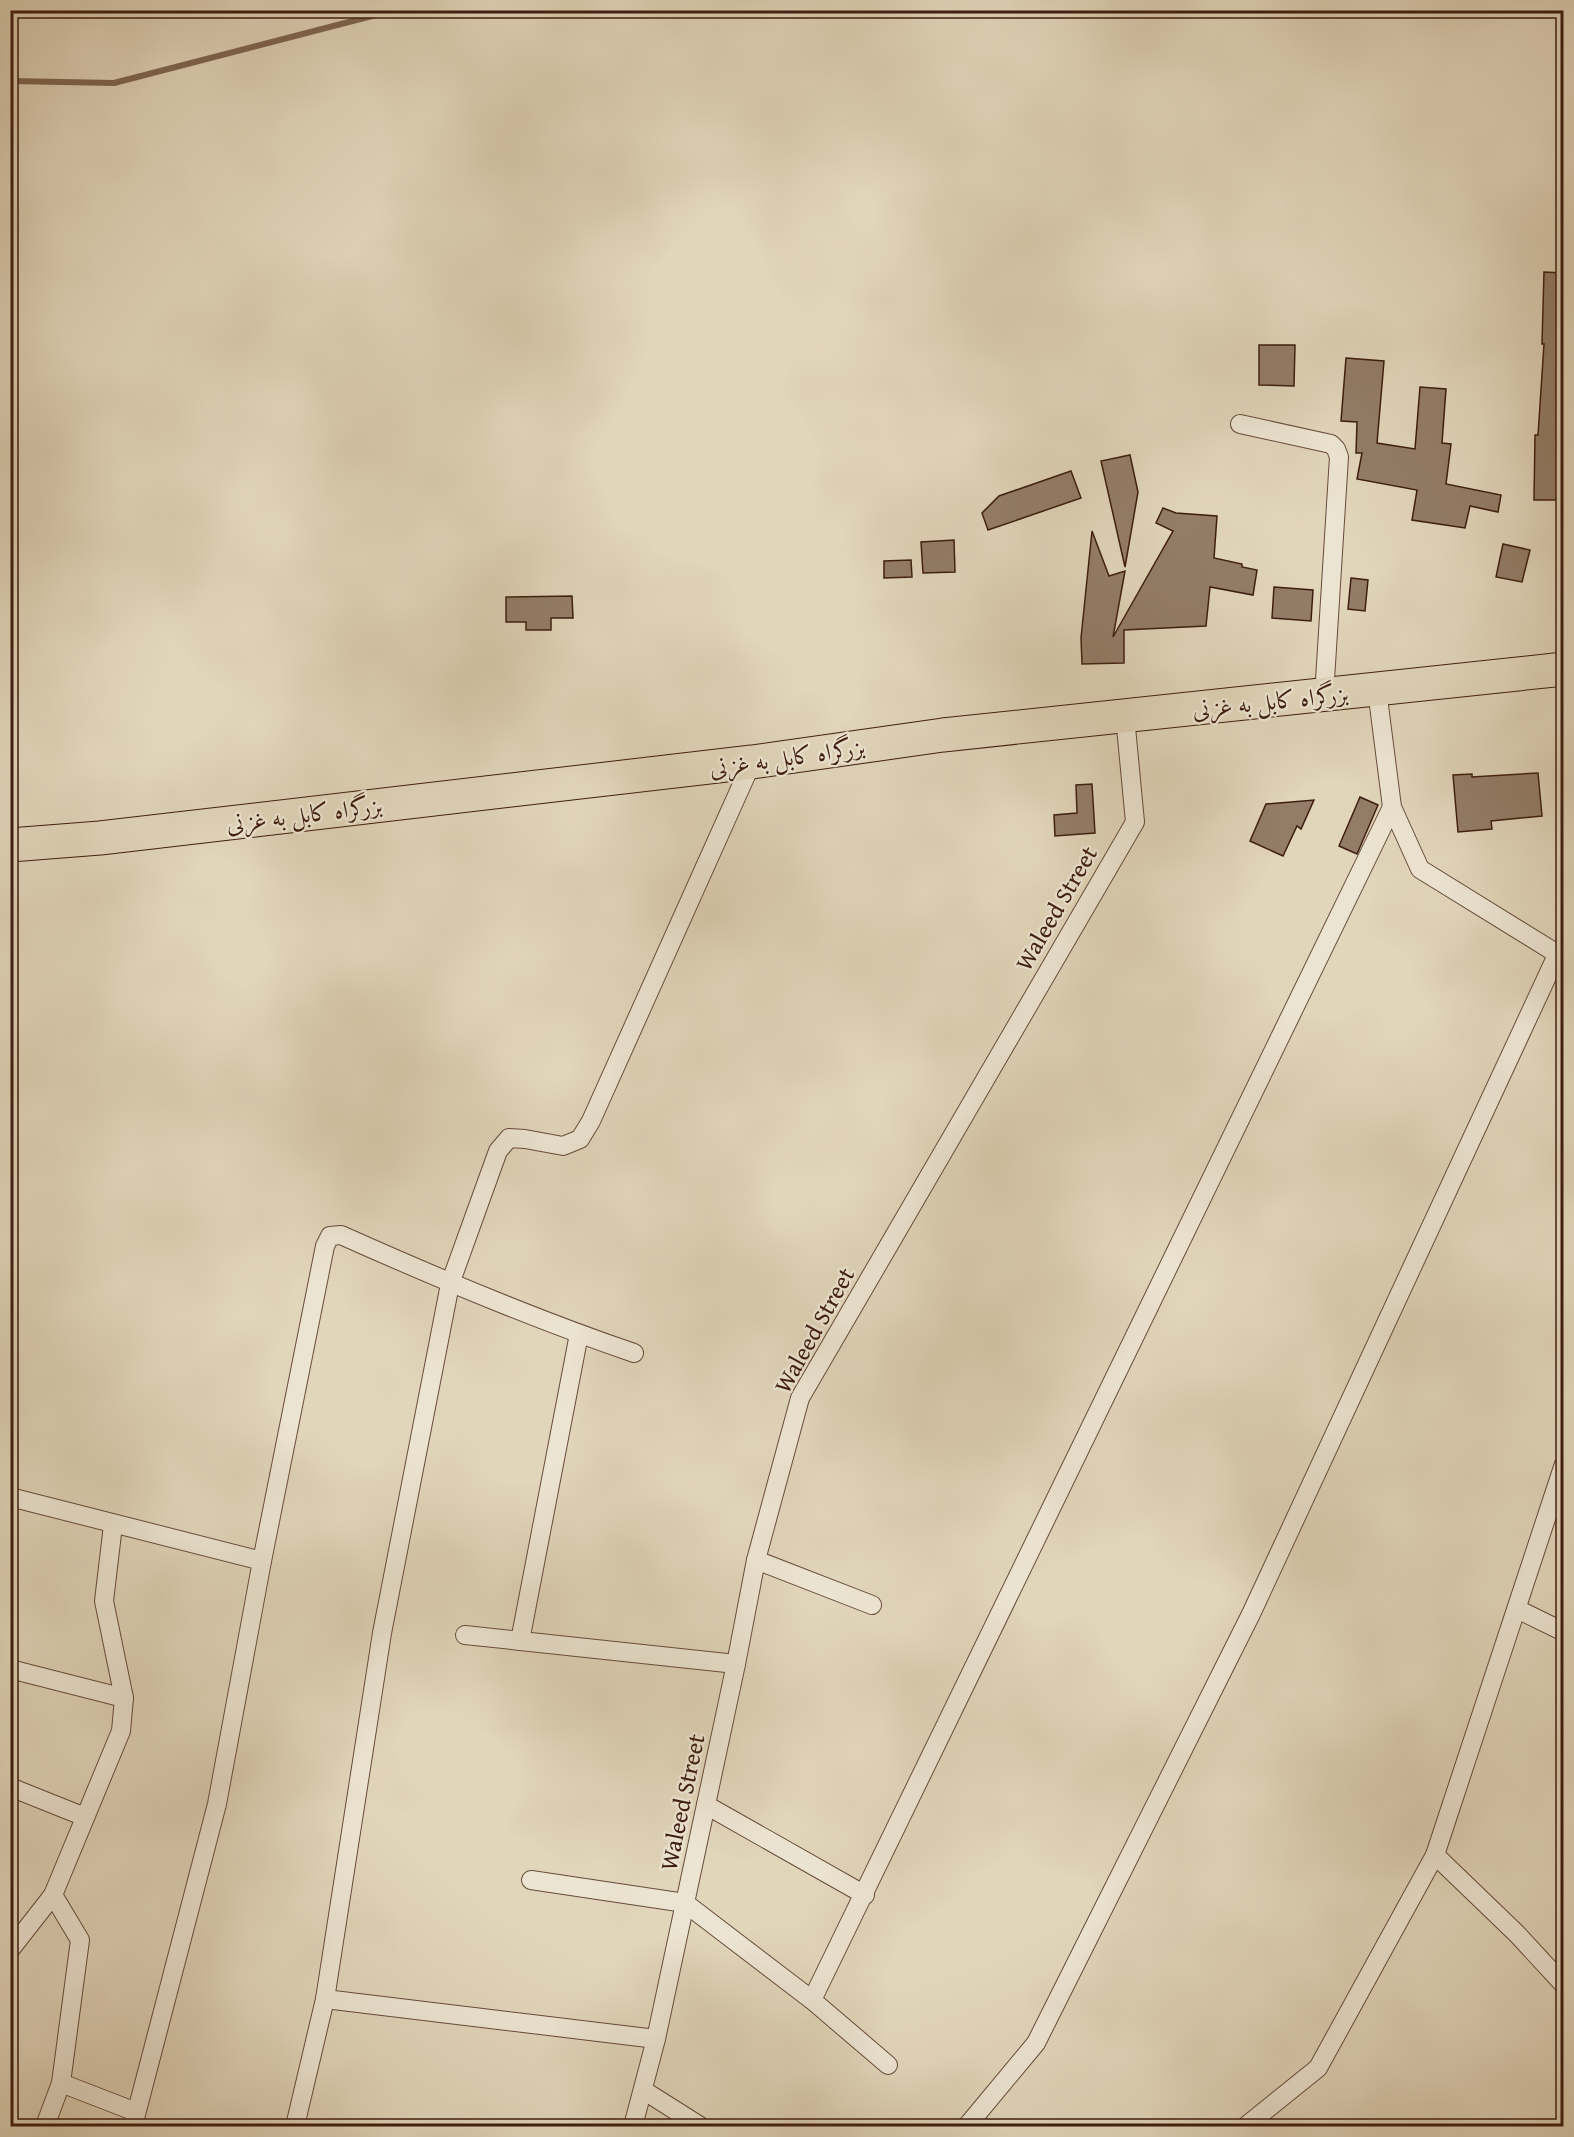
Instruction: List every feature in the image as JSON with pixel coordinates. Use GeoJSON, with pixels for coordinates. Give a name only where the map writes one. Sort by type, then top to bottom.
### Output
{"type":"FeatureCollection","features":[{"type":"Feature","properties":{"kind":"highway","name":"بزرگراه کابل به غزنی"},"geometry":{"type":"LineString","coordinates":[[10,844],[100,838],[752,762],[943,735],[1563,669]]}},
{"type":"Feature","properties":{"kind":"street"},"geometry":{"type":"LineString","coordinates":[[1240,424],[1330,444],[1336,449],[1339,457],[1323,696]]}},
{"type":"Feature","properties":{"kind":"street"},"geometry":{"type":"LineString","coordinates":[[966,2127],[1036,2043],[1251,1614],[1561,955],[1420,869],[1392,807],[1377,690]]}},
{"type":"Feature","properties":{"kind":"street","name":"Waleed Street"},"geometry":{"type":"LineString","coordinates":[[633,2127],[656,2039],[756,1560],[800,1398],[1135,822],[1125,717]]}},
{"type":"Feature","properties":{"kind":"street"},"geometry":{"type":"LineString","coordinates":[[295,2127],[325,1999],[382,1633],[450,1284],[498,1151],[509,1138],[563,1146],[580,1139],[586,1130],[752,762]]}},
{"type":"Feature","properties":{"kind":"street"},"geometry":{"type":"LineString","coordinates":[[812,2000],[1392,807]]}},
{"type":"Feature","properties":{"kind":"street"},"geometry":{"type":"LineString","coordinates":[[61,2084],[134,2120],[217,1804],[262,1561],[326,1246],[330,1236],[341,1234],[450,1284],[634,1353]]}},
{"type":"Feature","properties":{"kind":"street"},"geometry":{"type":"LineString","coordinates":[[520,1641],[579,1334]]}},
{"type":"Feature","properties":{"kind":"street"},"geometry":{"type":"LineString","coordinates":[[1246,2127],[1318,2068],[1435,1855],[1563,1464]]}},
{"type":"Feature","properties":{"kind":"street"},"geometry":{"type":"LineString","coordinates":[[10,1497],[262,1561]]}},
{"type":"Feature","properties":{"kind":"street"},"geometry":{"type":"LineString","coordinates":[[10,1950],[53,1895],[121,1731],[124,1698],[104,1601],[113,1525]]}},
{"type":"Feature","properties":{"kind":"street"},"geometry":{"type":"LineString","coordinates":[[756,1560],[873,1605]]}},
{"type":"Feature","properties":{"kind":"street"},"geometry":{"type":"LineString","coordinates":[[1517,1609],[1563,1632]]}},
{"type":"Feature","properties":{"kind":"street"},"geometry":{"type":"LineString","coordinates":[[465,1635],[736,1664]]}},
{"type":"Feature","properties":{"kind":"street"},"geometry":{"type":"LineString","coordinates":[[10,1669],[124,1698]]}},
{"type":"Feature","properties":{"kind":"street"},"geometry":{"type":"LineString","coordinates":[[10,1787],[85,1817]]}},
{"type":"Feature","properties":{"kind":"street"},"geometry":{"type":"LineString","coordinates":[[706,1805],[865,1895]]}},
{"type":"Feature","properties":{"kind":"street"},"geometry":{"type":"LineString","coordinates":[[1435,1855],[1517,1934],[1563,1985]]}},
{"type":"Feature","properties":{"kind":"street"},"geometry":{"type":"LineString","coordinates":[[531,1880],[685,1903],[812,2000],[888,2065]]}},
{"type":"Feature","properties":{"kind":"street"},"geometry":{"type":"LineString","coordinates":[[45,2127],[61,2084],[80,1941],[53,1895]]}},
{"type":"Feature","properties":{"kind":"street"},"geometry":{"type":"LineString","coordinates":[[325,1999],[656,2039]]}},
{"type":"Feature","properties":{"kind":"street"},"geometry":{"type":"LineString","coordinates":[[643,2090],[700,2127]]}},
{"type":"Feature","properties":{"kind":"building"},"geometry":{"type":"Polygon","coordinates":[[[1544,272],[1563,273],[1563,500],[1534,500],[1535,435],[1538,435],[1544,344],[1542,344],[1544,272]]]}},
{"type":"Feature","properties":{"kind":"building"},"geometry":{"type":"Polygon","coordinates":[[[1259,345],[1295,345],[1294,386],[1259,385],[1259,345]]]}},
{"type":"Feature","properties":{"kind":"building"},"geometry":{"type":"Polygon","coordinates":[[[1346,358],[1384,361],[1377,443],[1415,449],[1420,387],[1446,389],[1442,443],[1451,444],[1446,484],[1501,495],[1498,512],[1470,506],[1465,528],[1412,520],[1417,490],[1357,479],[1362,453],[1356,453],[1357,422],[1341,421],[1346,358]]]}},
{"type":"Feature","properties":{"kind":"building"},"geometry":{"type":"Polygon","coordinates":[[[1130,455],[1138,492],[1125,567],[1101,461],[1130,455]]]}},
{"type":"Feature","properties":{"kind":"building"},"geometry":{"type":"Polygon","coordinates":[[[1071,471],[1081,498],[988,530],[982,513],[999,496],[1071,471]]]}},
{"type":"Feature","properties":{"kind":"building"},"geometry":{"type":"Polygon","coordinates":[[[1163,508],[1176,513],[1217,516],[1214,558],[1257,570],[1253,595],[1210,587],[1206,626],[1124,630],[1124,663],[1082,664],[1081,638],[1092,531],[1109,576],[1125,571],[1113,637],[1173,531],[1156,523],[1163,508]]]}},
{"type":"Feature","properties":{"kind":"building"},"geometry":{"type":"Polygon","coordinates":[[[954,540],[955,572],[923,573],[921,542],[954,540]]]}},
{"type":"Feature","properties":{"kind":"building"},"geometry":{"type":"Polygon","coordinates":[[[1503,544],[1530,550],[1522,582],[1496,577],[1503,544]]]}},
{"type":"Feature","properties":{"kind":"building"},"geometry":{"type":"Polygon","coordinates":[[[911,560],[912,577],[884,578],[884,561],[911,560]]]}},
{"type":"Feature","properties":{"kind":"building"},"geometry":{"type":"Polygon","coordinates":[[[1351,578],[1368,580],[1365,611],[1348,609],[1351,578]]]}},
{"type":"Feature","properties":{"kind":"building"},"geometry":{"type":"Polygon","coordinates":[[[1274,587],[1313,590],[1311,621],[1272,618],[1274,587]]]}},
{"type":"Feature","properties":{"kind":"building"},"geometry":{"type":"Polygon","coordinates":[[[572,596],[573,618],[551,618],[551,630],[526,630],[526,622],[506,622],[506,597],[572,596]]]}},
{"type":"Feature","properties":{"kind":"building"},"geometry":{"type":"Polygon","coordinates":[[[1538,773],[1542,816],[1491,821],[1492,829],[1458,832],[1453,775],[1472,774],[1472,777],[1538,773]]]}},
{"type":"Feature","properties":{"kind":"building"},"geometry":{"type":"Polygon","coordinates":[[[1092,784],[1095,833],[1055,836],[1054,815],[1077,813],[1076,785],[1092,784]]]}},
{"type":"Feature","properties":{"kind":"building"},"geometry":{"type":"Polygon","coordinates":[[[1360,797],[1378,805],[1357,854],[1339,846],[1360,797]]]}},
{"type":"Feature","properties":{"kind":"building"},"geometry":{"type":"Polygon","coordinates":[[[1314,800],[1301,829],[1297,826],[1283,856],[1250,841],[1266,804],[1314,800]]]}},
{"type":"Feature","properties":{"kind":"waterway"},"geometry":{"type":"LineString","coordinates":[[10,81],[114,83],[395,10]]}}]}
